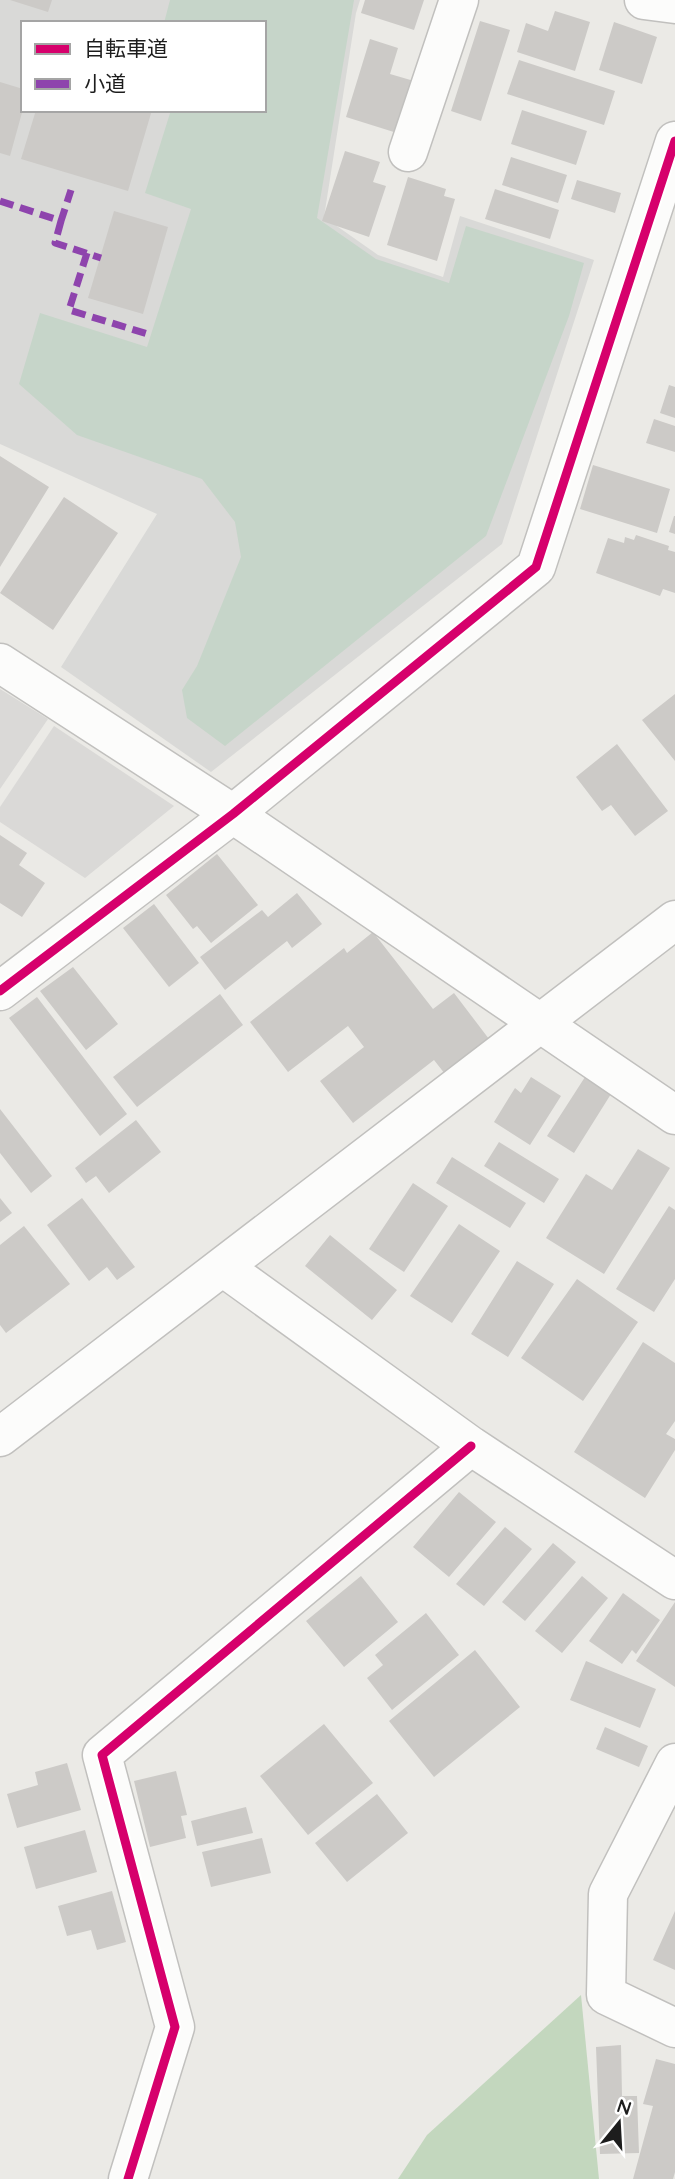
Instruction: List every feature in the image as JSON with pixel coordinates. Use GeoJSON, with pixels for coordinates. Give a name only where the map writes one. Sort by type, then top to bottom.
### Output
{"type":"FeatureCollection","features":[{"type":"Feature","properties":{"kind":"street"},"geometry":{"type":"LineString","coordinates":[[408,152],[459,0]]}},
{"type":"Feature","properties":{"kind":"street"},"geometry":{"type":"LineString","coordinates":[[644,0],[675,4]]}},
{"type":"Feature","properties":{"kind":"street"},"geometry":{"type":"LineString","coordinates":[[0,991],[233,814],[536,567],[675,141]]}},
{"type":"Feature","properties":{"kind":"street"},"geometry":{"type":"LineString","coordinates":[[0,663],[233,814],[675,1115]]}},
{"type":"Feature","properties":{"kind":"street"},"geometry":{"type":"LineString","coordinates":[[0,1437],[675,920]]}},
{"type":"Feature","properties":{"kind":"street"},"geometry":{"type":"LineString","coordinates":[[223,1267],[471,1446],[675,1580]]}},
{"type":"Feature","properties":{"kind":"street"},"geometry":{"type":"LineString","coordinates":[[128,2179],[175,2027],[102,1755],[471,1446]]}},
{"type":"Feature","properties":{"kind":"street"},"geometry":{"type":"LineString","coordinates":[[675,1763],[608,1894],[606,1995],[675,2028]]}},
{"type":"Feature","properties":{"kind":"shaded area"},"geometry":{"type":"Polygon","coordinates":[[[0,0],[360,0],[324,217],[378,255],[443,277],[460,216],[594,260],[502,544],[211,772],[61,667],[157,514],[0,444],[0,0]]]}},
{"type":"Feature","properties":{"kind":"shaded area"},"geometry":{"type":"Polygon","coordinates":[[[0,689],[48,719],[0,789],[0,689]]]}},
{"type":"Feature","properties":{"kind":"shaded area"},"geometry":{"type":"Polygon","coordinates":[[[54,726],[174,806],[85,878],[0,822],[0,807],[54,726]]]}},
{"type":"Feature","properties":{"kind":"green space"},"geometry":{"type":"Polygon","coordinates":[[[170,0],[354,0],[317,218],[376,259],[449,283],[466,226],[584,263],[569,316],[486,536],[225,746],[187,718],[182,690],[197,666],[241,557],[235,522],[202,479],[77,435],[19,384],[40,313],[147,347],[191,209],[145,193],[170,112],[266,112],[266,21],[165,21],[170,0]]]}},
{"type":"Feature","properties":{"kind":"green space"},"geometry":{"type":"Polygon","coordinates":[[[581,1995],[599,2179],[398,2179],[427,2135],[581,1995]]]}},
{"type":"Feature","properties":{"kind":"building"},"geometry":{"type":"Polygon","coordinates":[[[10,0],[52,0],[48,12],[10,0]]]}},
{"type":"Feature","properties":{"kind":"building"},"geometry":{"type":"Polygon","coordinates":[[[365,0],[424,0],[414,30],[361,13],[365,0]]]}},
{"type":"Feature","properties":{"kind":"building"},"geometry":{"type":"Polygon","coordinates":[[[555,11],[590,22],[575,71],[517,52],[526,23],[548,31],[555,11]]]}},
{"type":"Feature","properties":{"kind":"building"},"geometry":{"type":"Polygon","coordinates":[[[480,21],[510,30],[481,121],[451,111],[480,21]]]}},
{"type":"Feature","properties":{"kind":"building"},"geometry":{"type":"Polygon","coordinates":[[[614,22],[657,37],[642,84],[599,70],[614,22]]]}},
{"type":"Feature","properties":{"kind":"building"},"geometry":{"type":"Polygon","coordinates":[[[370,39],[398,48],[390,74],[414,81],[397,133],[346,117],[370,39]]]}},
{"type":"Feature","properties":{"kind":"building"},"geometry":{"type":"Polygon","coordinates":[[[519,60],[615,91],[604,125],[507,94],[519,60]]]}},
{"type":"Feature","properties":{"kind":"building"},"geometry":{"type":"Polygon","coordinates":[[[0,82],[21,88],[22,112],[10,156],[0,153],[0,82]]]}},
{"type":"Feature","properties":{"kind":"building"},"geometry":{"type":"Polygon","coordinates":[[[522,110],[587,131],[576,165],[511,144],[522,110]]]}},
{"type":"Feature","properties":{"kind":"building"},"geometry":{"type":"Polygon","coordinates":[[[35,112],[151,112],[128,191],[21,159],[35,112]]]}},
{"type":"Feature","properties":{"kind":"building"},"geometry":{"type":"Polygon","coordinates":[[[345,151],[380,162],[373,182],[386,186],[369,237],[322,221],[345,151]]]}},
{"type":"Feature","properties":{"kind":"building"},"geometry":{"type":"Polygon","coordinates":[[[511,157],[567,175],[558,203],[502,185],[511,157]]]}},
{"type":"Feature","properties":{"kind":"building"},"geometry":{"type":"Polygon","coordinates":[[[408,177],[446,189],[444,196],[455,199],[437,261],[387,245],[408,177]]]}},
{"type":"Feature","properties":{"kind":"building"},"geometry":{"type":"Polygon","coordinates":[[[577,180],[621,193],[615,213],[571,199],[577,180]]]}},
{"type":"Feature","properties":{"kind":"building"},"geometry":{"type":"Polygon","coordinates":[[[495,189],[559,210],[550,239],[485,219],[495,189]]]}},
{"type":"Feature","properties":{"kind":"building"},"geometry":{"type":"Polygon","coordinates":[[[114,211],[168,227],[143,314],[88,298],[114,211]]]}},
{"type":"Feature","properties":{"kind":"building"},"geometry":{"type":"Polygon","coordinates":[[[669,385],[675,387],[675,418],[660,413],[669,385]]]}},
{"type":"Feature","properties":{"kind":"building"},"geometry":{"type":"Polygon","coordinates":[[[654,419],[675,426],[675,452],[646,443],[654,419]]]}},
{"type":"Feature","properties":{"kind":"building"},"geometry":{"type":"Polygon","coordinates":[[[0,456],[49,487],[0,567],[0,456]]]}},
{"type":"Feature","properties":{"kind":"building"},"geometry":{"type":"Polygon","coordinates":[[[593,465],[670,489],[657,533],[580,509],[593,465]]]}},
{"type":"Feature","properties":{"kind":"building"},"geometry":{"type":"Polygon","coordinates":[[[64,497],[118,533],[53,630],[0,593],[64,497]]]}},
{"type":"Feature","properties":{"kind":"building"},"geometry":{"type":"Polygon","coordinates":[[[675,516],[675,534],[669,532],[675,516]]]}},
{"type":"Feature","properties":{"kind":"building"},"geometry":{"type":"Polygon","coordinates":[[[636,535],[669,546],[668,550],[675,552],[675,593],[663,589],[660,596],[596,573],[608,538],[624,543],[625,537],[634,540],[636,535]]]}},
{"type":"Feature","properties":{"kind":"building"},"geometry":{"type":"Polygon","coordinates":[[[675,694],[675,761],[642,720],[675,694]]]}},
{"type":"Feature","properties":{"kind":"building"},"geometry":{"type":"Polygon","coordinates":[[[617,744],[668,811],[635,836],[611,805],[602,811],[576,777],[617,744]]]}},
{"type":"Feature","properties":{"kind":"building"},"geometry":{"type":"Polygon","coordinates":[[[0,835],[27,853],[19,865],[45,883],[22,917],[0,903],[0,835]]]}},
{"type":"Feature","properties":{"kind":"building"},"geometry":{"type":"Polygon","coordinates":[[[217,854],[258,905],[211,943],[197,926],[193,929],[166,895],[217,854]]]}},
{"type":"Feature","properties":{"kind":"building"},"geometry":{"type":"Polygon","coordinates":[[[297,893],[322,924],[292,948],[287,941],[225,990],[200,957],[262,910],[268,917],[297,893]]]}},
{"type":"Feature","properties":{"kind":"building"},"geometry":{"type":"Polygon","coordinates":[[[154,904],[199,963],[169,987],[123,928],[154,904]]]}},
{"type":"Feature","properties":{"kind":"building"},"geometry":{"type":"Polygon","coordinates":[[[373,932],[433,1009],[454,993],[489,1039],[445,1074],[434,1060],[353,1123],[320,1081],[364,1047],[348,1026],[288,1072],[250,1022],[344,948],[347,953],[373,932]]]}},
{"type":"Feature","properties":{"kind":"building"},"geometry":{"type":"Polygon","coordinates":[[[73,967],[118,1024],[86,1050],[40,991],[73,967]]]}},
{"type":"Feature","properties":{"kind":"building"},"geometry":{"type":"Polygon","coordinates":[[[220,994],[243,1025],[137,1107],[113,1077],[220,994]]]}},
{"type":"Feature","properties":{"kind":"building"},"geometry":{"type":"Polygon","coordinates":[[[37,997],[127,1114],[100,1136],[9,1018],[37,997]]]}},
{"type":"Feature","properties":{"kind":"building"},"geometry":{"type":"Polygon","coordinates":[[[531,1077],[561,1096],[530,1145],[494,1122],[515,1088],[521,1093],[531,1077]]]}},
{"type":"Feature","properties":{"kind":"building"},"geometry":{"type":"Polygon","coordinates":[[[585,1077],[611,1094],[574,1153],[547,1136],[585,1077]]]}},
{"type":"Feature","properties":{"kind":"building"},"geometry":{"type":"Polygon","coordinates":[[[0,1109],[52,1176],[31,1193],[0,1153],[0,1109]]]}},
{"type":"Feature","properties":{"kind":"building"},"geometry":{"type":"Polygon","coordinates":[[[136,1120],[161,1152],[109,1193],[96,1176],[86,1183],[75,1168],[136,1120]]]}},
{"type":"Feature","properties":{"kind":"building"},"geometry":{"type":"Polygon","coordinates":[[[499,1142],[559,1179],[544,1203],[484,1166],[499,1142]]]}},
{"type":"Feature","properties":{"kind":"building"},"geometry":{"type":"Polygon","coordinates":[[[638,1149],[670,1168],[604,1274],[546,1238],[586,1174],[612,1190],[638,1149]]]}},
{"type":"Feature","properties":{"kind":"building"},"geometry":{"type":"Polygon","coordinates":[[[452,1157],[526,1203],[510,1228],[436,1183],[452,1157]]]}},
{"type":"Feature","properties":{"kind":"building"},"geometry":{"type":"Polygon","coordinates":[[[413,1183],[448,1206],[404,1272],[369,1249],[413,1183]]]}},
{"type":"Feature","properties":{"kind":"building"},"geometry":{"type":"Polygon","coordinates":[[[0,1198],[12,1213],[0,1222],[0,1198]]]}},
{"type":"Feature","properties":{"kind":"building"},"geometry":{"type":"Polygon","coordinates":[[[82,1198],[135,1267],[117,1280],[107,1267],[89,1281],[47,1225],[82,1198]]]}},
{"type":"Feature","properties":{"kind":"building"},"geometry":{"type":"Polygon","coordinates":[[[669,1206],[675,1210],[675,1279],[654,1312],[616,1289],[669,1206]]]}},
{"type":"Feature","properties":{"kind":"building"},"geometry":{"type":"Polygon","coordinates":[[[459,1224],[500,1251],[452,1323],[410,1296],[459,1224]]]}},
{"type":"Feature","properties":{"kind":"building"},"geometry":{"type":"Polygon","coordinates":[[[24,1226],[70,1284],[6,1333],[0,1325],[0,1245],[24,1226]]]}},
{"type":"Feature","properties":{"kind":"building"},"geometry":{"type":"Polygon","coordinates":[[[330,1235],[397,1290],[372,1320],[305,1266],[330,1235]]]}},
{"type":"Feature","properties":{"kind":"building"},"geometry":{"type":"Polygon","coordinates":[[[517,1261],[554,1284],[508,1357],[471,1334],[517,1261]]]}},
{"type":"Feature","properties":{"kind":"building"},"geometry":{"type":"Polygon","coordinates":[[[577,1279],[638,1322],[583,1401],[521,1358],[577,1279]]]}},
{"type":"Feature","properties":{"kind":"building"},"geometry":{"type":"Polygon","coordinates":[[[643,1342],[675,1363],[675,1421],[666,1434],[675,1439],[675,1450],[645,1498],[574,1452],[643,1342]]]}},
{"type":"Feature","properties":{"kind":"building"},"geometry":{"type":"Polygon","coordinates":[[[459,1492],[496,1522],[449,1577],[413,1547],[459,1492]]]}},
{"type":"Feature","properties":{"kind":"building"},"geometry":{"type":"Polygon","coordinates":[[[505,1527],[532,1549],[484,1606],[456,1584],[505,1527]]]}},
{"type":"Feature","properties":{"kind":"building"},"geometry":{"type":"Polygon","coordinates":[[[553,1543],[576,1562],[525,1621],[502,1602],[553,1543]]]}},
{"type":"Feature","properties":{"kind":"building"},"geometry":{"type":"Polygon","coordinates":[[[361,1576],[398,1622],[344,1667],[306,1621],[361,1576]]]}},
{"type":"Feature","properties":{"kind":"building"},"geometry":{"type":"Polygon","coordinates":[[[582,1576],[608,1598],[562,1653],[535,1631],[582,1576]]]}},
{"type":"Feature","properties":{"kind":"building"},"geometry":{"type":"Polygon","coordinates":[[[623,1593],[660,1620],[636,1654],[632,1650],[622,1664],[589,1641],[623,1593]]]}},
{"type":"Feature","properties":{"kind":"building"},"geometry":{"type":"Polygon","coordinates":[[[675,1602],[675,1687],[636,1661],[675,1602]]]}},
{"type":"Feature","properties":{"kind":"building"},"geometry":{"type":"Polygon","coordinates":[[[426,1613],[459,1655],[392,1710],[367,1678],[383,1665],[375,1655],[426,1613]]]}},
{"type":"Feature","properties":{"kind":"building"},"geometry":{"type":"Polygon","coordinates":[[[475,1650],[520,1707],[434,1777],[389,1721],[475,1650]]]}},
{"type":"Feature","properties":{"kind":"building"},"geometry":{"type":"Polygon","coordinates":[[[586,1661],[656,1689],[640,1728],[570,1700],[586,1661]]]}},
{"type":"Feature","properties":{"kind":"building"},"geometry":{"type":"Polygon","coordinates":[[[324,1724],[373,1783],[308,1835],[260,1776],[324,1724]]]}},
{"type":"Feature","properties":{"kind":"building"},"geometry":{"type":"Polygon","coordinates":[[[605,1727],[648,1746],[639,1767],[596,1749],[605,1727]]]}},
{"type":"Feature","properties":{"kind":"building"},"geometry":{"type":"Polygon","coordinates":[[[67,1763],[81,1810],[17,1828],[7,1794],[38,1785],[35,1772],[67,1763]]]}},
{"type":"Feature","properties":{"kind":"building"},"geometry":{"type":"Polygon","coordinates":[[[176,1771],[187,1815],[181,1816],[186,1838],[150,1847],[134,1781],[176,1771]]]}},
{"type":"Feature","properties":{"kind":"building"},"geometry":{"type":"Polygon","coordinates":[[[377,1794],[408,1833],[347,1882],[315,1843],[377,1794]]]}},
{"type":"Feature","properties":{"kind":"building"},"geometry":{"type":"Polygon","coordinates":[[[246,1807],[253,1833],[197,1846],[191,1821],[246,1807]]]}},
{"type":"Feature","properties":{"kind":"building"},"geometry":{"type":"Polygon","coordinates":[[[85,1830],[97,1872],[36,1889],[24,1847],[85,1830]]]}},
{"type":"Feature","properties":{"kind":"building"},"geometry":{"type":"Polygon","coordinates":[[[262,1838],[271,1873],[211,1887],[202,1852],[262,1838]]]}},
{"type":"Feature","properties":{"kind":"building"},"geometry":{"type":"Polygon","coordinates":[[[112,1891],[126,1942],[97,1950],[91,1930],[67,1936],[58,1906],[112,1891]]]}},
{"type":"Feature","properties":{"kind":"building"},"geometry":{"type":"Polygon","coordinates":[[[675,1911],[675,1970],[653,1960],[675,1911]]]}},
{"type":"Feature","properties":{"kind":"building"},"geometry":{"type":"Polygon","coordinates":[[[621,2045],[622,2096],[637,2096],[639,2153],[600,2154],[596,2047],[621,2045]]]}},
{"type":"Feature","properties":{"kind":"building"},"geometry":{"type":"Polygon","coordinates":[[[656,2059],[675,2064],[675,2172],[673,2179],[633,2179],[653,2106],[643,2104],[656,2059]]]}},
{"type":"Feature","properties":{"kind":"marked path"},"geometry":{"type":"LineString","coordinates":[[0,201],[61,221],[71,190]]}},
{"type":"Feature","properties":{"kind":"marked path"},"geometry":{"type":"LineString","coordinates":[[61,221],[55,243],[101,258]]}},
{"type":"Feature","properties":{"kind":"marked path"},"geometry":{"type":"LineString","coordinates":[[87,253],[69,310],[151,335]]}},
{"type":"Feature","properties":{"kind":"cycle path"},"geometry":{"type":"LineString","coordinates":[[0,991],[233,814],[536,567],[675,141]]}},
{"type":"Feature","properties":{"kind":"cycle path"},"geometry":{"type":"LineString","coordinates":[[128,2179],[175,2027],[102,1755],[471,1446]]}}]}
